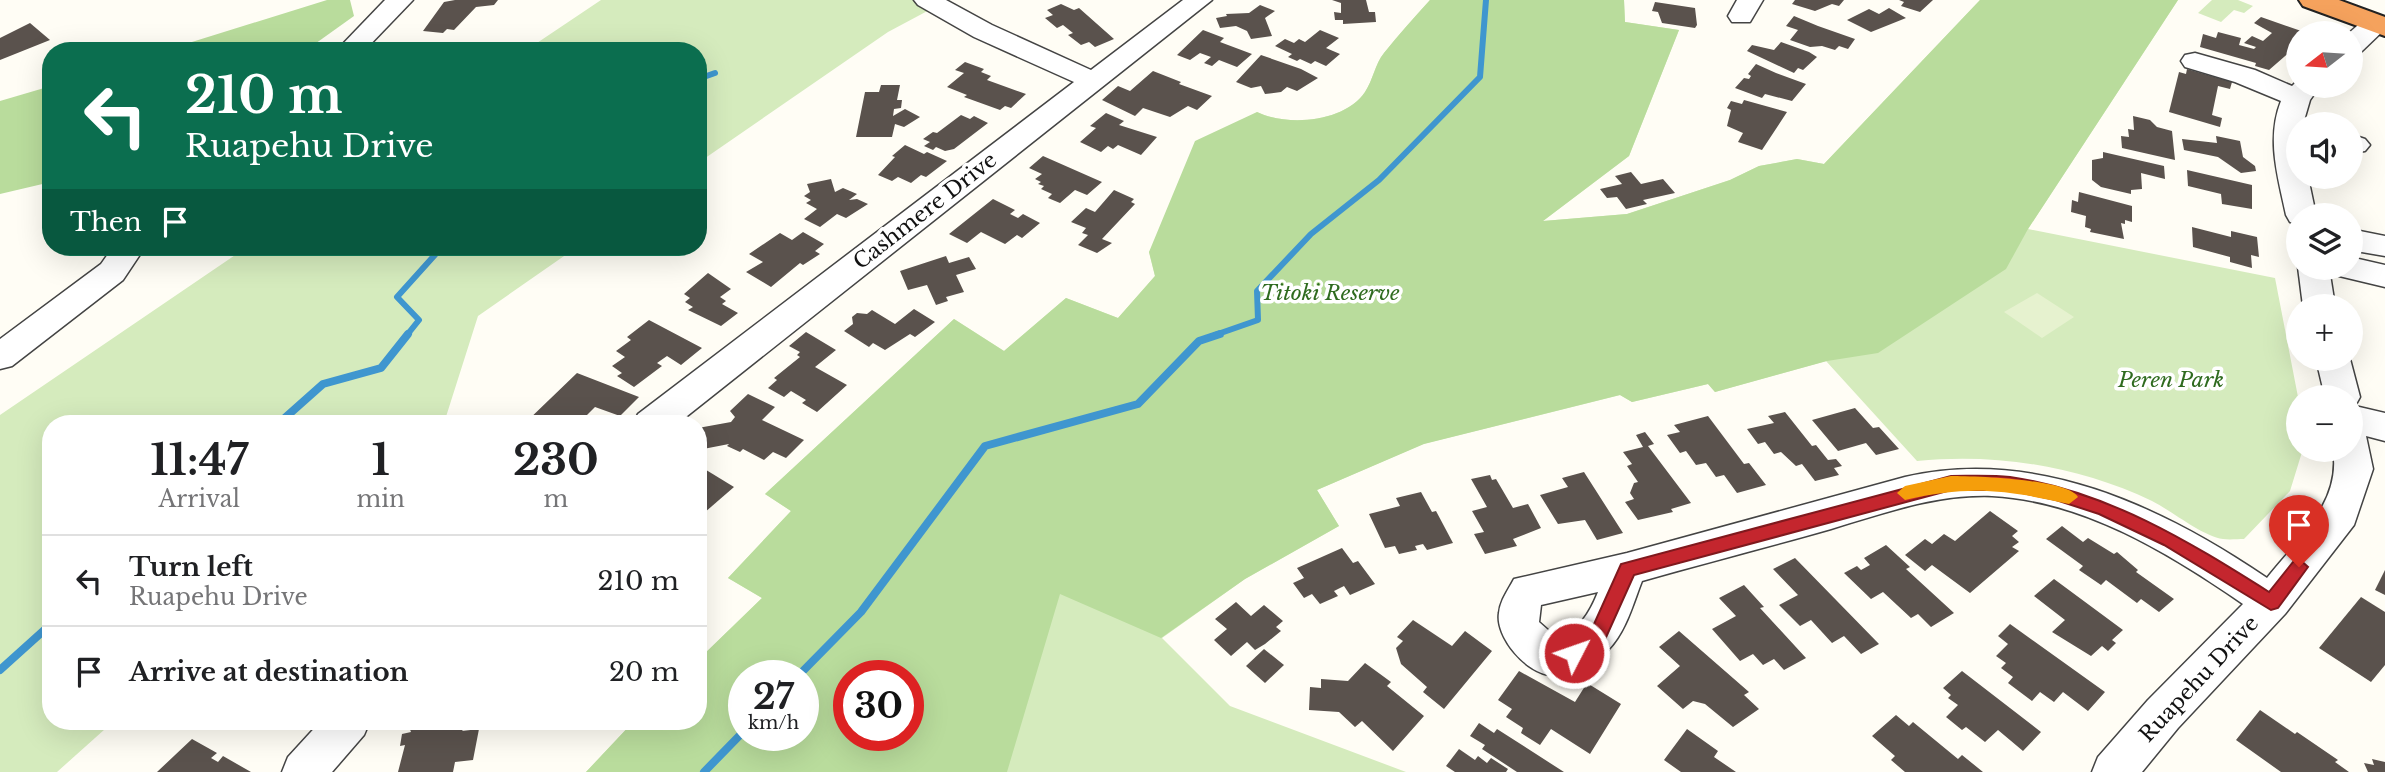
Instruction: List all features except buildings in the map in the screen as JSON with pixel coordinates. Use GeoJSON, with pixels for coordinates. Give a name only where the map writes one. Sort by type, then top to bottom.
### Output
{"type":"FeatureCollection","features":[{"type":"Feature","properties":{"kind":"highway"},"geometry":{"type":"LineString","coordinates":[[2313,0],[2380,26]]}},
{"type":"Feature","properties":{"kind":"street"},"geometry":{"type":"LineString","coordinates":[[358,42],[400,0]]}},
{"type":"Feature","properties":{"kind":"street"},"geometry":{"type":"LineString","coordinates":[[927,0],[983,31],[1094,80]]}},
{"type":"Feature","properties":{"kind":"street","name":"Cashmere Drive"},"geometry":{"type":"LineString","coordinates":[[663,415],[1199,0]]}},
{"type":"Feature","properties":{"kind":"street"},"geometry":{"type":"LineString","coordinates":[[2363,38],[2380,26]]}},
{"type":"Feature","properties":{"kind":"street"},"geometry":{"type":"LineString","coordinates":[[2195,61],[2235,72],[2297,109],[2290,154],[2299,203]]}},
{"type":"Feature","properties":{"kind":"street"},"geometry":{"type":"LineString","coordinates":[[2363,248],[2383,261]]}},
{"type":"Feature","properties":{"kind":"street"},"geometry":{"type":"LineString","coordinates":[[0,357],[112,272],[123,256]]}},
{"type":"Feature","properties":{"kind":"street"},"geometry":{"type":"LineString","coordinates":[[2363,265],[2383,261]]}},
{"type":"Feature","properties":{"kind":"street"},"geometry":{"type":"LineString","coordinates":[[2363,421],[2385,427]]}},
{"type":"Feature","properties":{"kind":"street","name":"Ruapehu Drive"},"geometry":{"type":"LineString","coordinates":[[2113,772],[2163,714],[2271,603],[2341,514],[2355,469],[2354,462]]}},
{"type":"Feature","properties":{"kind":"street"},"geometry":{"type":"LineString","coordinates":[[1627,569],[1901,494],[1951,483],[2008,484],[2056,493],[2105,509],[2154,530],[2240,580],[2271,603]]}},
{"type":"Feature","properties":{"kind":"street"},"geometry":{"type":"LineString","coordinates":[[304,772],[341,730]]}},
{"type":"Feature","properties":{"kind":"green space"},"geometry":{"type":"Polygon","coordinates":[[[327,0],[350,0],[354,16],[318,42],[192,42],[327,0]]]}},
{"type":"Feature","properties":{"kind":"green space"},"geometry":{"type":"Polygon","coordinates":[[[601,0],[948,0],[888,32],[707,157],[707,42],[538,42],[601,0]]]}},
{"type":"Feature","properties":{"kind":"green space","name":"Titoki Reserve"},"geometry":{"type":"Polygon","coordinates":[[[1430,0],[1624,0],[1625,22],[1679,30],[1629,156],[1543,221],[1627,214],[1730,180],[1759,166],[1797,159],[1824,164],[1980,0],[2178,0],[2028,229],[2275,278],[2286,335],[2286,371],[2293,371],[2296,385],[2286,385],[2286,462],[2299,462],[2290,491],[2244,539],[2225,539],[2206,533],[2152,501],[2124,489],[2066,471],[2007,461],[1917,461],[1826,361],[1715,392],[1708,384],[1632,402],[1620,395],[1423,444],[1317,490],[1339,526],[1245,579],[1162,638],[1230,706],[1406,772],[586,772],[626,730],[707,730],[707,651],[762,598],[728,578],[791,511],[765,494],[954,319],[1004,351],[1066,298],[1118,318],[1155,276],[1149,252],[1257,112],[1270,117],[1300,120],[1315,119],[1344,110],[1365,92],[1381,57],[1430,0]]]}},
{"type":"Feature","properties":{"kind":"green space","name":"Titoki Reserve"},"geometry":{"type":"Polygon","coordinates":[[[1430,0],[1624,0],[1625,22],[1679,30],[1629,156],[1543,221],[1627,214],[1730,180],[1759,166],[1797,159],[1824,164],[1980,0],[2178,0],[2028,229],[2006,269],[1878,353],[1827,361],[1715,392],[1708,384],[1632,402],[1620,395],[1424,444],[1317,490],[1339,526],[1245,579],[1161,638],[1060,594],[1007,772],[586,772],[626,730],[707,730],[707,651],[762,598],[728,578],[791,511],[765,494],[954,319],[1004,351],[1066,298],[1118,318],[1155,276],[1149,252],[1195,141],[1257,112],[1270,117],[1300,120],[1315,119],[1344,110],[1365,92],[1381,57],[1430,0]]]}},
{"type":"Feature","properties":{"kind":"green space"},"geometry":{"type":"Polygon","coordinates":[[[2212,0],[2238,0],[2253,6],[2244,13],[2234,10],[2221,22],[2198,13],[2212,0]]]}},
{"type":"Feature","properties":{"kind":"green space"},"geometry":{"type":"Polygon","coordinates":[[[42,89],[42,184],[0,194],[0,101],[42,89]]]}},
{"type":"Feature","properties":{"kind":"green space"},"geometry":{"type":"Polygon","coordinates":[[[234,256],[564,256],[478,316],[447,415],[42,415],[42,730],[104,730],[57,772],[0,772],[0,415],[234,256]]]}},
{"type":"Feature","properties":{"kind":"green space"},"geometry":{"type":"Polygon","coordinates":[[[2037,293],[2074,317],[2042,338],[2004,312],[2037,293]]]}},
{"type":"Feature","properties":{"kind":"waterway"},"geometry":{"type":"LineString","coordinates":[[1215,335],[1258,320],[1257,291],[1311,234],[1379,180],[1480,77],[1486,0]]}},
{"type":"Feature","properties":{"kind":"waterway"},"geometry":{"type":"LineString","coordinates":[[707,76],[715,73]]}},
{"type":"Feature","properties":{"kind":"waterway"},"geometry":{"type":"LineString","coordinates":[[407,335],[419,320],[397,297],[434,256]]}},
{"type":"Feature","properties":{"kind":"waterway"},"geometry":{"type":"LineString","coordinates":[[288,415],[323,384],[381,368],[408,334]]}},
{"type":"Feature","properties":{"kind":"waterway"},"geometry":{"type":"LineString","coordinates":[[814,660],[861,612],[985,446],[1138,404],[1199,341],[1220,334]]}},
{"type":"Feature","properties":{"kind":"waterway"},"geometry":{"type":"LineString","coordinates":[[0,670],[42,632]]}},
{"type":"Feature","properties":{"kind":"waterway"},"geometry":{"type":"LineString","coordinates":[[704,772],[728,747]]}},
{"type":"Feature","properties":{"kind":"slow traffic"},"geometry":{"type":"LineString","coordinates":[[1905,493],[1951,483],[2008,484],[2069,497]]}},
{"type":"Feature","properties":{"kind":"route"},"geometry":{"type":"LineString","coordinates":[[1574,653],[1596,638],[1627,569],[1901,494],[1951,483],[2008,484],[2056,493],[2105,509],[2154,530],[2240,580],[2271,603],[2299,567]]}},
{"type":"Feature","properties":{"kind":"park label","name":"Peren Park"},"geometry":{"type":"Point","coordinates":[2171,380]}}]}
